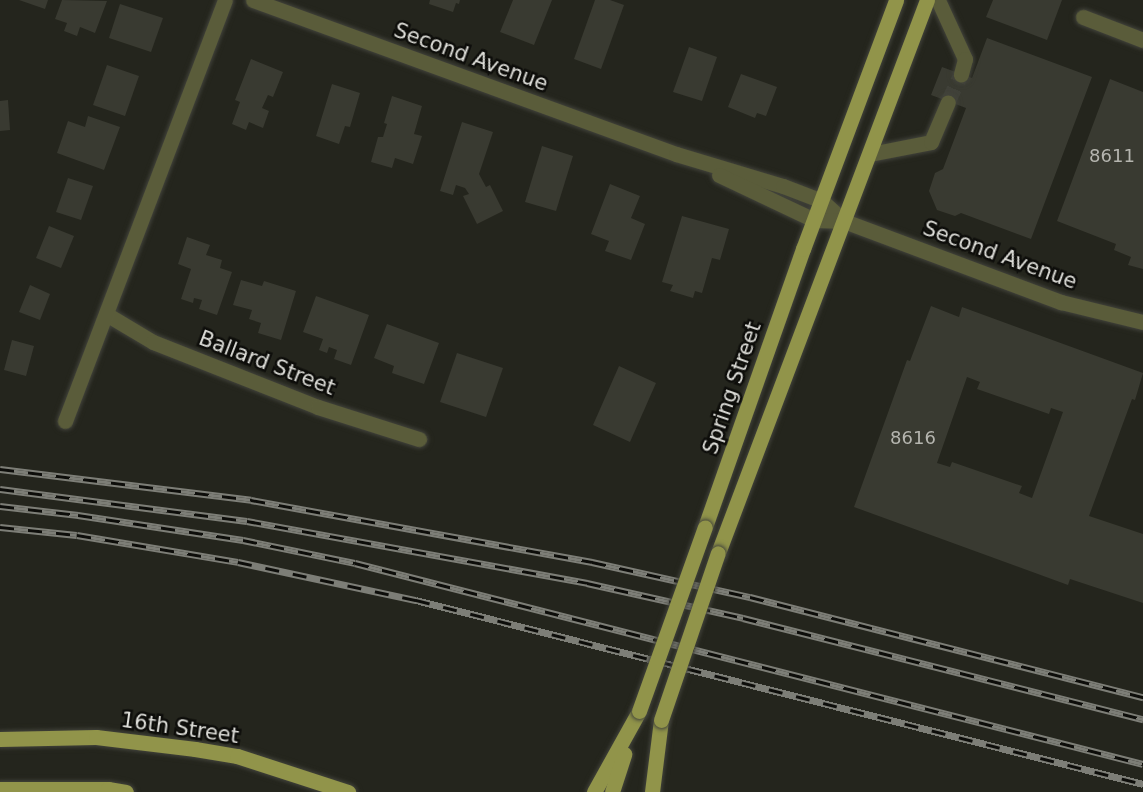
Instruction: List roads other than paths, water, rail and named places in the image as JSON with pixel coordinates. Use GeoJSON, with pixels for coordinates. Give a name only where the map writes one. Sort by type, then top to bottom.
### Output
{"type":"FeatureCollection","features":[{"type":"Feature","properties":{"kind":"main road","name":"Spring Street"},"geometry":{"type":"LineString","coordinates":[[612,792],[814,220],[896,0]]}},
{"type":"Feature","properties":{"kind":"main road","name":"Spring Street"},"geometry":{"type":"LineString","coordinates":[[652,792],[661,720],[730,515],[927,0]]}},
{"type":"Feature","properties":{"kind":"main road"},"geometry":{"type":"LineString","coordinates":[[594,792],[639,711]]}},
{"type":"Feature","properties":{"kind":"main road","name":"16th Street"},"geometry":{"type":"LineString","coordinates":[[0,740],[96,737],[195,749],[237,756],[348,792]]}},
{"type":"Feature","properties":{"kind":"main road"},"geometry":{"type":"LineString","coordinates":[[5,787],[126,792]]}},
{"type":"Feature","properties":{"kind":"street"},"geometry":{"type":"LineString","coordinates":[[65,421],[225,0]]}},
{"type":"Feature","properties":{"kind":"street","name":"Second Avenue"},"geometry":{"type":"LineString","coordinates":[[253,0],[676,154],[783,186],[822,201],[844,221]]}},
{"type":"Feature","properties":{"kind":"street"},"geometry":{"type":"LineString","coordinates":[[938,0],[965,59],[961,74]]}},
{"type":"Feature","properties":{"kind":"street"},"geometry":{"type":"LineString","coordinates":[[1083,17],[1143,40]]}},
{"type":"Feature","properties":{"kind":"street"},"geometry":{"type":"LineString","coordinates":[[870,154],[931,142],[948,102]]}},
{"type":"Feature","properties":{"kind":"street","name":"Second Avenue"},"geometry":{"type":"LineString","coordinates":[[676,154],[814,220],[844,221],[1061,302],[1143,322]]}},
{"type":"Feature","properties":{"kind":"street","name":"Ballard Street"},"geometry":{"type":"LineString","coordinates":[[106,314],[153,342],[318,407],[418,439]]}},
{"type":"Feature","properties":{"kind":"tunnel"},"geometry":{"type":"LineString","coordinates":[[948,102],[961,74]]}},
{"type":"Feature","properties":{"kind":"railway"},"geometry":{"type":"LineString","coordinates":[[0,469],[251,500],[592,562],[750,597],[1143,697]]}},
{"type":"Feature","properties":{"kind":"railway"},"geometry":{"type":"LineString","coordinates":[[0,489],[247,521],[587,583],[743,618],[1143,719]]}},
{"type":"Feature","properties":{"kind":"railway"},"geometry":{"type":"LineString","coordinates":[[0,506],[78,515],[243,540],[355,563],[1143,764]]}},
{"type":"Feature","properties":{"kind":"railway"},"geometry":{"type":"LineString","coordinates":[[0,527],[77,535],[238,562],[416,600],[1143,784]]}}]}
